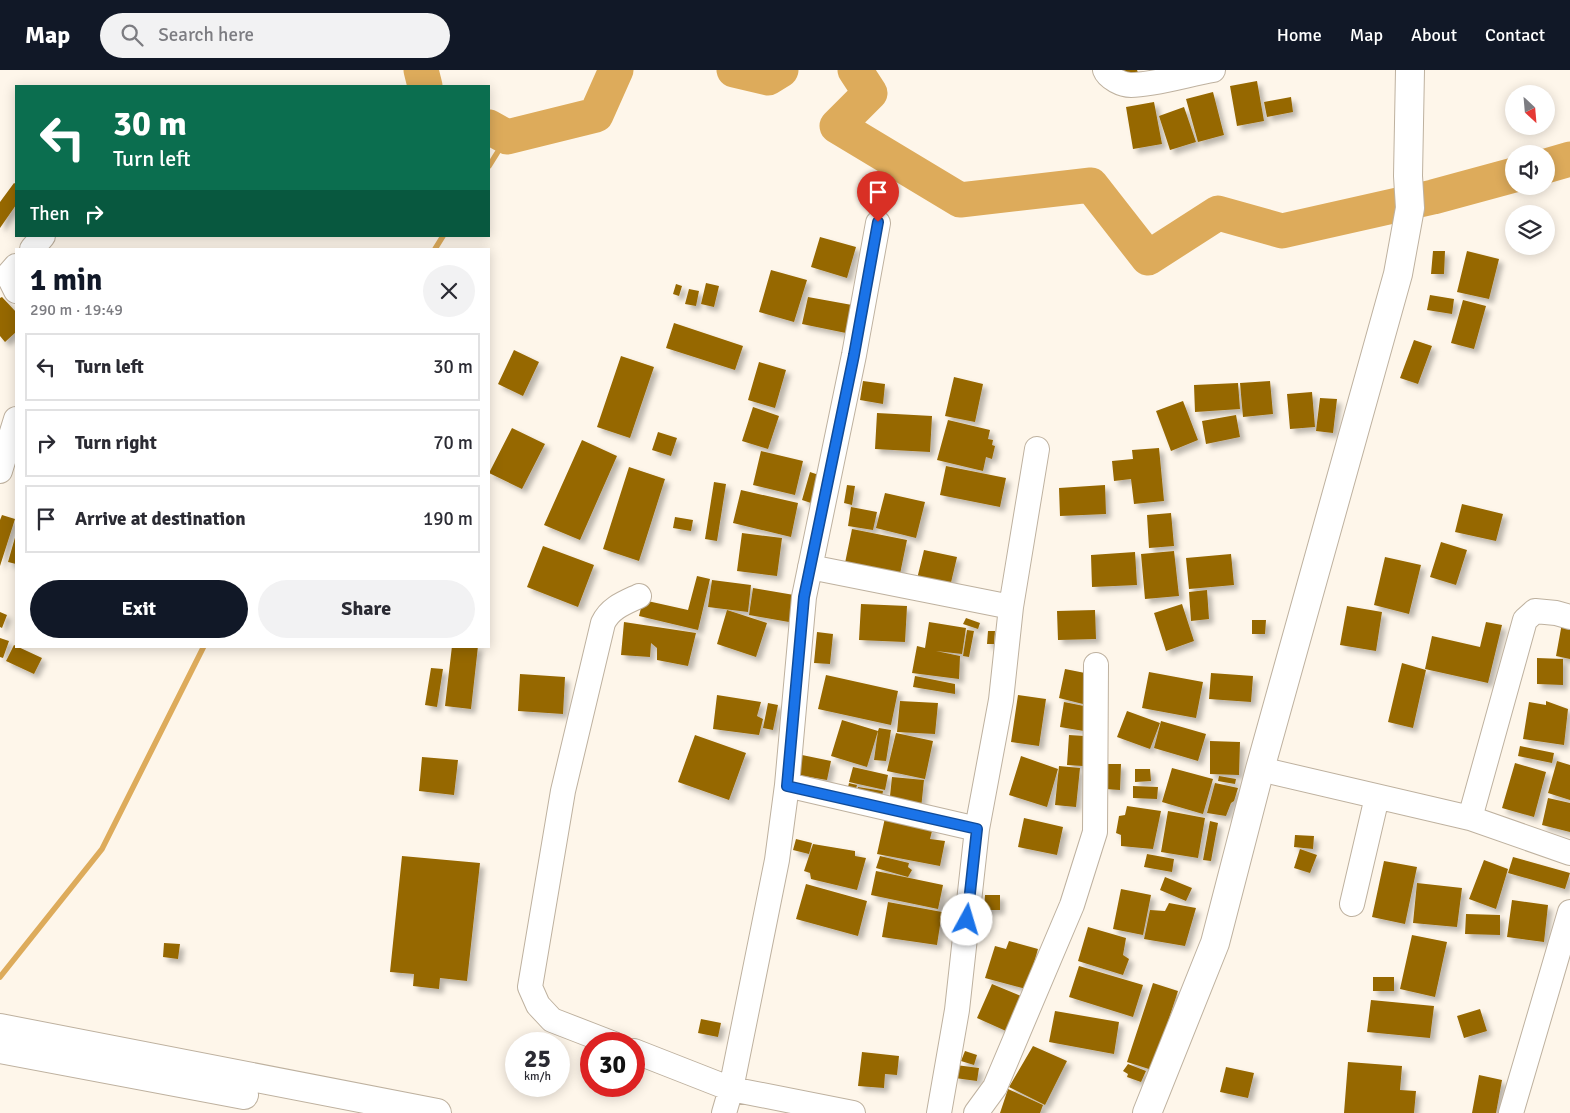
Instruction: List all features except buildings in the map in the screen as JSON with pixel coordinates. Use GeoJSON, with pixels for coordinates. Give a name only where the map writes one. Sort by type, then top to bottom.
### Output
{"type":"FeatureCollection","features":[{"type":"Feature","properties":{"kind":"street"},"geometry":{"type":"LineString","coordinates":[[1105,70],[1107,74],[1118,81],[1130,85],[1213,70]]}},
{"type":"Feature","properties":{"kind":"street"},"geometry":{"type":"LineString","coordinates":[[1147,1113],[1214,943],[1260,769],[1398,274],[1410,208],[1408,176],[1410,70]]}},
{"type":"Feature","properties":{"kind":"street"},"geometry":{"type":"LineString","coordinates":[[724,1113],[731,1089],[777,860],[787,786],[804,597],[854,355],[878,222]]}},
{"type":"Feature","properties":{"kind":"street"},"geometry":{"type":"LineString","coordinates":[[33,248],[42,237]]}},
{"type":"Feature","properties":{"kind":"street"},"geometry":{"type":"LineString","coordinates":[[0,471],[15,422]]}},
{"type":"Feature","properties":{"kind":"street"},"geometry":{"type":"LineString","coordinates":[[940,1113],[958,1010],[977,829],[1001,700],[1011,607],[1037,449]]}},
{"type":"Feature","properties":{"kind":"street"},"geometry":{"type":"LineString","coordinates":[[810,567],[1011,607]]}},
{"type":"Feature","properties":{"kind":"street"},"geometry":{"type":"LineString","coordinates":[[583,1032],[552,1020],[538,1005],[530,986],[563,791],[603,623],[607,615],[619,605],[639,596]]}},
{"type":"Feature","properties":{"kind":"street"},"geometry":{"type":"LineString","coordinates":[[1470,818],[1525,620],[1535,611],[1556,613],[1570,617]]}},
{"type":"Feature","properties":{"kind":"street"},"geometry":{"type":"LineString","coordinates":[[976,1113],[996,1087],[1072,905],[1095,832],[1096,665]]}},
{"type":"Feature","properties":{"kind":"street"},"geometry":{"type":"LineString","coordinates":[[1260,769],[1470,818],[1570,853]]}},
{"type":"Feature","properties":{"kind":"street"},"geometry":{"type":"LineString","coordinates":[[787,786],[977,829]]}},
{"type":"Feature","properties":{"kind":"street"},"geometry":{"type":"LineString","coordinates":[[1352,904],[1377,797]]}},
{"type":"Feature","properties":{"kind":"street"},"geometry":{"type":"LineString","coordinates":[[1511,1113],[1570,912]]}},
{"type":"Feature","properties":{"kind":"street"},"geometry":{"type":"LineString","coordinates":[[0,1028],[437,1113]]}},
{"type":"Feature","properties":{"kind":"street"},"geometry":{"type":"LineString","coordinates":[[0,1049],[337,1113]]}},
{"type":"Feature","properties":{"kind":"street"},"geometry":{"type":"LineString","coordinates":[[645,1055],[731,1089],[853,1113]]}},
{"type":"Feature","properties":{"kind":"waterway"},"geometry":{"type":"LineString","coordinates":[[421,70],[425,85]]}},
{"type":"Feature","properties":{"kind":"waterway"},"geometry":{"type":"LineString","coordinates":[[490,128],[507,137],[596,115],[616,70]]}},
{"type":"Feature","properties":{"kind":"waterway"},"geometry":{"type":"LineString","coordinates":[[734,70],[768,78],[781,70]]}},
{"type":"Feature","properties":{"kind":"waterway"},"geometry":{"type":"LineString","coordinates":[[855,70],[870,93],[837,126],[960,200],[1091,185],[1148,258],[1218,213],[1282,231],[1433,197],[1505,177]]}},
{"type":"Feature","properties":{"kind":"waterway"},"geometry":{"type":"LineString","coordinates":[[490,164],[507,137]]}},
{"type":"Feature","properties":{"kind":"waterway"},"geometry":{"type":"LineString","coordinates":[[1555,163],[1570,159]]}},
{"type":"Feature","properties":{"kind":"waterway"},"geometry":{"type":"LineString","coordinates":[[436,248],[442,237]]}},
{"type":"Feature","properties":{"kind":"waterway"},"geometry":{"type":"LineString","coordinates":[[0,977],[102,849],[203,648]]}},
{"type":"Feature","properties":{"kind":"route"},"geometry":{"type":"LineString","coordinates":[[878,222],[854,355],[804,597],[787,786],[977,829],[967,920]]}}]}
